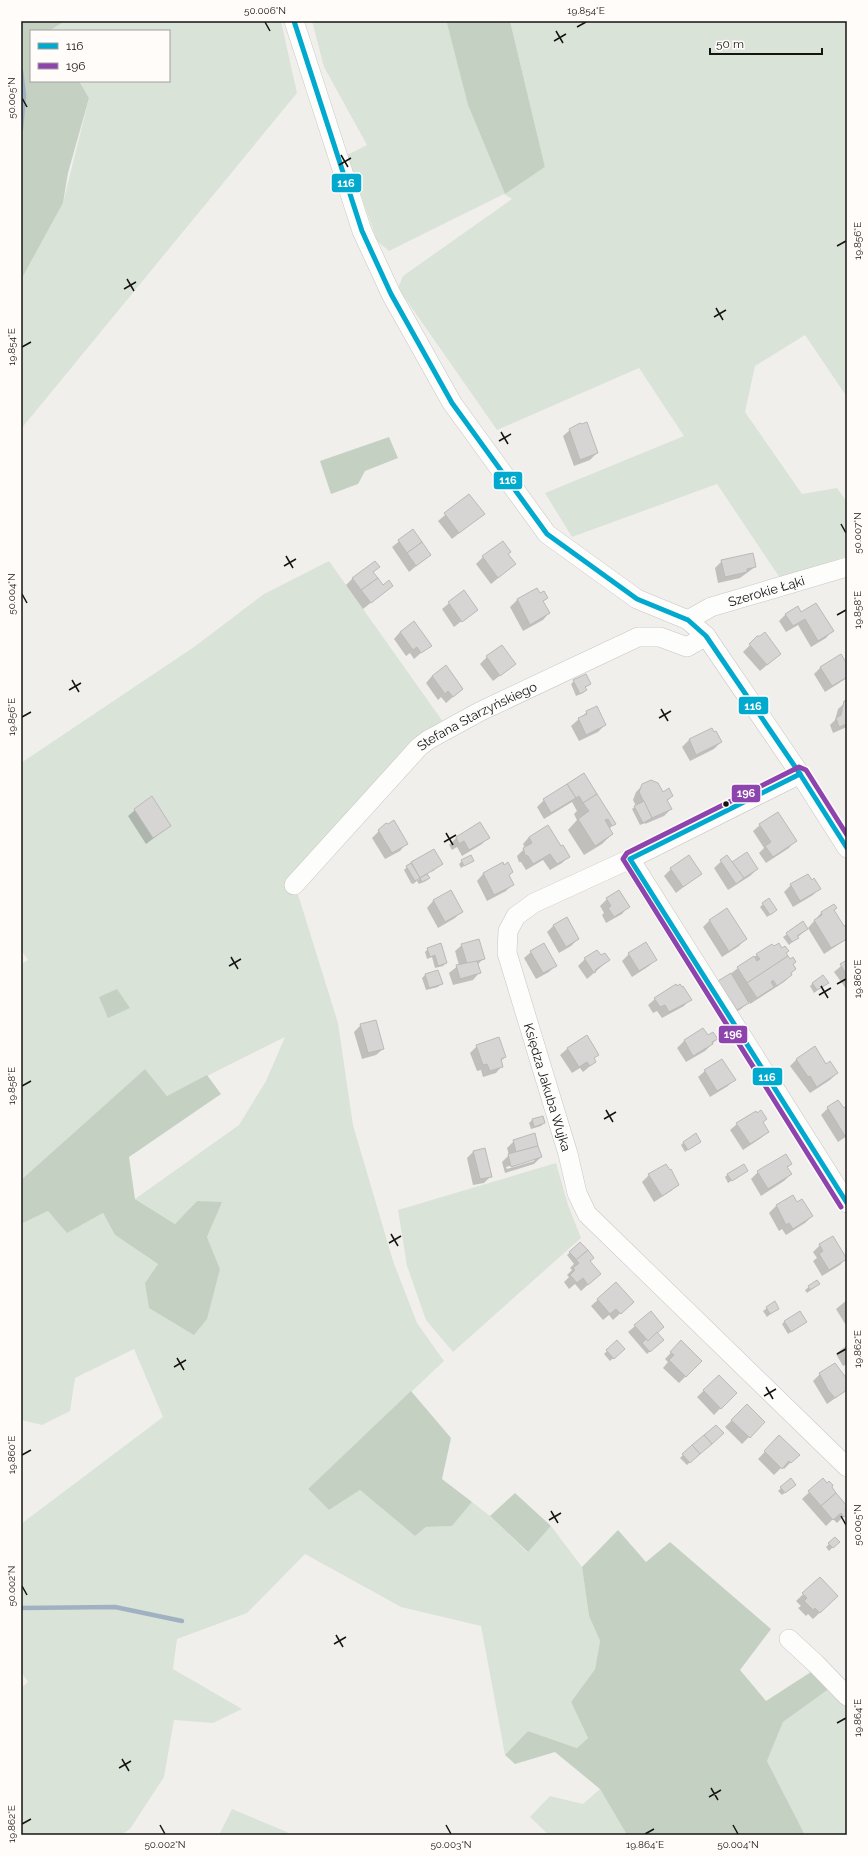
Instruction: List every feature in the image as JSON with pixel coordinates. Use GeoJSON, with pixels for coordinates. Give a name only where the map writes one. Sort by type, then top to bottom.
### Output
{"type":"FeatureCollection","features":[{"type":"Feature","properties":{"kind":"street"},"geometry":{"type":"LineString","coordinates":[[294,21],[362,231],[391,294],[452,402],[547,534],[637,599],[688,620],[706,636],[800,774],[847,848]]}},
{"type":"Feature","properties":{"kind":"street","name":"Szerokie Łąki"},"geometry":{"type":"LineString","coordinates":[[688,620],[711,607],[847,567]]}},
{"type":"Feature","properties":{"kind":"street","name":"Stefana Starzyńskiego"},"geometry":{"type":"LineString","coordinates":[[294,885],[419,747],[428,740],[479,712],[638,637],[660,637],[687,647],[706,636]]}},
{"type":"Feature","properties":{"kind":"street","name":"Księdza Jakuba Wujka"},"geometry":{"type":"LineString","coordinates":[[800,774],[630,859],[534,903],[516,916],[508,931],[508,953],[568,1154],[577,1193],[587,1214],[847,1467]]}},
{"type":"Feature","properties":{"kind":"street"},"geometry":{"type":"LineString","coordinates":[[630,859],[847,1203]]}},
{"type":"Feature","properties":{"kind":"street"},"geometry":{"type":"LineString","coordinates":[[788,1639],[816,1664],[847,1696]]}},
{"type":"Feature","properties":{"kind":"shaded area"},"geometry":{"type":"Polygon","coordinates":[[[65,21],[281,21],[297,93],[21,429],[21,280],[63,203],[89,98],[80,82],[170,82],[170,30],[51,30],[65,21]]]}},
{"type":"Feature","properties":{"kind":"shaded area"},"geometry":{"type":"Polygon","coordinates":[[[312,21],[455,21],[448,23],[468,104],[505,194],[545,167],[510,21],[847,21],[847,397],[805,335],[755,366],[745,412],[802,494],[837,488],[847,502],[847,556],[780,578],[717,484],[572,537],[545,493],[684,436],[639,368],[497,430],[398,288],[403,276],[512,199],[504,194],[389,251],[377,241],[347,155],[367,145],[324,67],[312,21]]]}},
{"type":"Feature","properties":{"kind":"shaded area"},"geometry":{"type":"Polygon","coordinates":[[[329,561],[446,726],[296,888],[338,1023],[353,1125],[393,1261],[417,1323],[444,1361],[308,1489],[329,1510],[360,1490],[415,1536],[426,1527],[452,1526],[472,1502],[490,1516],[527,1552],[551,1526],[582,1567],[589,1616],[600,1641],[595,1669],[571,1702],[588,1738],[577,1748],[528,1731],[505,1755],[481,1626],[401,1607],[305,1554],[247,1613],[177,1639],[173,1669],[242,1709],[213,1723],[174,1720],[164,1777],[130,1829],[121,1835],[21,1835],[21,1688],[28,1682],[21,1672],[21,1524],[163,1417],[134,1349],[75,1378],[70,1411],[42,1425],[21,1420],[21,1224],[48,1211],[68,1232],[103,1213],[115,1235],[158,1264],[145,1283],[220,1269],[207,1237],[221,1203],[197,1201],[175,1224],[135,1199],[239,1125],[266,1081],[285,1037],[167,1096],[145,1069],[21,1180],[21,964],[28,960],[21,950],[21,763],[194,647],[264,594],[329,561]]]}},
{"type":"Feature","properties":{"kind":"shaded area"},"geometry":{"type":"Polygon","coordinates":[[[556,1163],[568,1205],[581,1238],[453,1352],[426,1320],[407,1266],[398,1210],[556,1163]]]}},
{"type":"Feature","properties":{"kind":"shaded area"},"geometry":{"type":"Polygon","coordinates":[[[833,1686],[847,1703],[847,1835],[805,1835],[767,1761],[783,1722],[833,1686]]]}},
{"type":"Feature","properties":{"kind":"shaded area"},"geometry":{"type":"Polygon","coordinates":[[[600,1789],[627,1835],[549,1835],[530,1817],[550,1796],[583,1804],[600,1789]]]}},
{"type":"Feature","properties":{"kind":"shaded area"},"geometry":{"type":"Polygon","coordinates":[[[232,1809],[287,1832],[289,1835],[219,1835],[232,1809]]]}},
{"type":"Feature","properties":{"kind":"green space"},"geometry":{"type":"Polygon","coordinates":[[[21,21],[65,21],[51,30],[30,30],[30,82],[80,82],[89,98],[68,173],[63,203],[21,280],[21,21]]]}},
{"type":"Feature","properties":{"kind":"green space"},"geometry":{"type":"Polygon","coordinates":[[[455,21],[510,21],[545,167],[505,194],[468,105],[447,23],[455,21]]]}},
{"type":"Feature","properties":{"kind":"green space"},"geometry":{"type":"Polygon","coordinates":[[[389,437],[398,458],[365,471],[358,484],[331,494],[320,461],[389,437]]]}},
{"type":"Feature","properties":{"kind":"green space"},"geometry":{"type":"Polygon","coordinates":[[[117,989],[130,1008],[108,1018],[99,997],[117,989]]]}},
{"type":"Feature","properties":{"kind":"green space"},"geometry":{"type":"Polygon","coordinates":[[[145,1069],[167,1096],[207,1075],[221,1094],[129,1157],[135,1199],[175,1224],[197,1201],[222,1202],[207,1237],[220,1269],[207,1319],[194,1335],[149,1308],[145,1283],[158,1264],[115,1235],[103,1213],[67,1233],[48,1211],[21,1224],[21,1180],[145,1069]]]}},
{"type":"Feature","properties":{"kind":"green space"},"geometry":{"type":"Polygon","coordinates":[[[411,1391],[451,1438],[442,1479],[472,1502],[452,1526],[426,1527],[415,1536],[360,1490],[329,1510],[308,1489],[411,1391]]]}},
{"type":"Feature","properties":{"kind":"green space"},"geometry":{"type":"Polygon","coordinates":[[[515,1493],[551,1526],[528,1552],[490,1516],[515,1493]]]}},
{"type":"Feature","properties":{"kind":"green space"},"geometry":{"type":"Polygon","coordinates":[[[618,1530],[646,1562],[670,1542],[771,1629],[740,1670],[766,1701],[814,1670],[833,1686],[783,1722],[767,1761],[805,1835],[627,1835],[600,1789],[555,1752],[515,1764],[505,1755],[528,1731],[577,1748],[588,1738],[571,1702],[595,1669],[600,1641],[589,1616],[582,1567],[618,1530]]]}},
{"type":"Feature","properties":{"kind":"building"},"geometry":{"type":"Polygon","coordinates":[[[587,422],[598,453],[580,460],[569,429],[580,423],[582,424],[587,422]]]}},
{"type":"Feature","properties":{"kind":"building"},"geometry":{"type":"Polygon","coordinates":[[[469,494],[485,514],[459,533],[444,513],[469,494]]]}},
{"type":"Feature","properties":{"kind":"building"},"geometry":{"type":"Polygon","coordinates":[[[413,529],[422,542],[407,553],[398,540],[413,529]]]}},
{"type":"Feature","properties":{"kind":"building"},"geometry":{"type":"Polygon","coordinates":[[[503,541],[511,552],[508,554],[516,564],[498,578],[482,556],[503,541]]]}},
{"type":"Feature","properties":{"kind":"building"},"geometry":{"type":"Polygon","coordinates":[[[422,542],[431,555],[416,566],[407,553],[422,542]]]}},
{"type":"Feature","properties":{"kind":"building"},"geometry":{"type":"Polygon","coordinates":[[[753,553],[756,567],[747,569],[747,572],[725,577],[721,560],[753,553]]]}},
{"type":"Feature","properties":{"kind":"building"},"geometry":{"type":"Polygon","coordinates":[[[375,561],[380,567],[373,572],[378,578],[361,590],[352,578],[375,561]]]}},
{"type":"Feature","properties":{"kind":"building"},"geometry":{"type":"Polygon","coordinates":[[[378,578],[383,585],[389,580],[393,586],[371,603],[361,590],[378,578]]]}},
{"type":"Feature","properties":{"kind":"building"},"geometry":{"type":"Polygon","coordinates":[[[537,588],[540,593],[544,591],[548,598],[543,601],[550,613],[530,625],[517,599],[537,588]]]}},
{"type":"Feature","properties":{"kind":"building"},"geometry":{"type":"Polygon","coordinates":[[[464,590],[478,610],[462,622],[448,602],[464,590]]]}},
{"type":"Feature","properties":{"kind":"building"},"geometry":{"type":"Polygon","coordinates":[[[816,603],[834,631],[818,641],[805,619],[793,626],[785,614],[798,606],[801,612],[816,603]]]}},
{"type":"Feature","properties":{"kind":"building"},"geometry":{"type":"Polygon","coordinates":[[[414,621],[432,646],[421,653],[417,647],[413,650],[400,632],[414,621]]]}},
{"type":"Feature","properties":{"kind":"building"},"geometry":{"type":"Polygon","coordinates":[[[765,632],[781,654],[767,665],[749,644],[757,636],[760,636],[765,632]]]}},
{"type":"Feature","properties":{"kind":"building"},"geometry":{"type":"Polygon","coordinates":[[[502,645],[516,664],[500,676],[486,656],[502,645]]]}},
{"type":"Feature","properties":{"kind":"building"},"geometry":{"type":"Polygon","coordinates":[[[841,654],[847,664],[847,677],[832,686],[820,667],[841,654]]]}},
{"type":"Feature","properties":{"kind":"building"},"geometry":{"type":"Polygon","coordinates":[[[446,665],[463,689],[453,697],[448,691],[445,694],[432,676],[446,665]]]}},
{"type":"Feature","properties":{"kind":"building"},"geometry":{"type":"Polygon","coordinates":[[[586,674],[591,684],[585,687],[587,690],[580,694],[573,680],[586,674]]]}},
{"type":"Feature","properties":{"kind":"building"},"geometry":{"type":"Polygon","coordinates":[[[847,700],[847,724],[839,727],[836,718],[841,715],[844,701],[847,700]]]}},
{"type":"Feature","properties":{"kind":"building"},"geometry":{"type":"Polygon","coordinates":[[[597,706],[606,725],[586,735],[578,718],[587,714],[586,711],[597,706]]]}},
{"type":"Feature","properties":{"kind":"building"},"geometry":{"type":"Polygon","coordinates":[[[712,728],[714,732],[716,731],[722,742],[696,755],[689,739],[712,728]]]}},
{"type":"Feature","properties":{"kind":"building"},"geometry":{"type":"Polygon","coordinates":[[[584,773],[597,794],[583,803],[579,796],[576,798],[567,784],[584,773]]]}},
{"type":"Feature","properties":{"kind":"building"},"geometry":{"type":"Polygon","coordinates":[[[651,780],[658,783],[663,792],[669,788],[673,796],[667,800],[672,809],[652,818],[639,792],[642,784],[651,780]]]}},
{"type":"Feature","properties":{"kind":"building"},"geometry":{"type":"Polygon","coordinates":[[[567,784],[576,798],[551,813],[543,799],[567,784]]]}},
{"type":"Feature","properties":{"kind":"building"},"geometry":{"type":"Polygon","coordinates":[[[597,794],[616,824],[612,826],[608,819],[605,820],[613,834],[595,846],[578,819],[589,811],[583,803],[597,794]]]}},
{"type":"Feature","properties":{"kind":"building"},"geometry":{"type":"Polygon","coordinates":[[[152,796],[171,826],[153,838],[134,809],[152,796]]]}},
{"type":"Feature","properties":{"kind":"building"},"geometry":{"type":"Polygon","coordinates":[[[644,801],[652,818],[643,823],[634,806],[644,801]]]}},
{"type":"Feature","properties":{"kind":"building"},"geometry":{"type":"Polygon","coordinates":[[[778,812],[797,841],[773,857],[765,846],[771,842],[759,824],[778,812]]]}},
{"type":"Feature","properties":{"kind":"building"},"geometry":{"type":"Polygon","coordinates":[[[394,820],[408,844],[392,853],[378,830],[386,823],[388,824],[394,820]]]}},
{"type":"Feature","properties":{"kind":"building"},"geometry":{"type":"Polygon","coordinates":[[[480,822],[490,838],[469,850],[464,841],[459,844],[456,837],[480,822]]]}},
{"type":"Feature","properties":{"kind":"building"},"geometry":{"type":"Polygon","coordinates":[[[548,825],[570,857],[557,864],[550,854],[533,864],[528,856],[525,855],[523,848],[532,843],[529,837],[548,825]]]}},
{"type":"Feature","properties":{"kind":"building"},"geometry":{"type":"Polygon","coordinates":[[[434,849],[443,864],[420,878],[411,862],[434,849]]]}},
{"type":"Feature","properties":{"kind":"building"},"geometry":{"type":"Polygon","coordinates":[[[747,852],[758,869],[744,878],[732,862],[747,852]]]}},
{"type":"Feature","properties":{"kind":"building"},"geometry":{"type":"Polygon","coordinates":[[[471,855],[474,861],[464,866],[461,860],[471,855]]]}},
{"type":"Feature","properties":{"kind":"building"},"geometry":{"type":"Polygon","coordinates":[[[689,855],[702,874],[683,887],[670,868],[689,855]]]}},
{"type":"Feature","properties":{"kind":"building"},"geometry":{"type":"Polygon","coordinates":[[[727,855],[744,878],[736,884],[720,860],[727,855]]]}},
{"type":"Feature","properties":{"kind":"building"},"geometry":{"type":"Polygon","coordinates":[[[503,862],[504,865],[508,862],[513,872],[509,875],[514,885],[494,895],[483,873],[503,862]]]}},
{"type":"Feature","properties":{"kind":"building"},"geometry":{"type":"Polygon","coordinates":[[[411,863],[420,878],[415,881],[406,866],[411,863]]]}},
{"type":"Feature","properties":{"kind":"building"},"geometry":{"type":"Polygon","coordinates":[[[427,874],[430,878],[422,882],[420,878],[427,874]]]}},
{"type":"Feature","properties":{"kind":"building"},"geometry":{"type":"Polygon","coordinates":[[[808,874],[812,880],[814,878],[821,889],[800,901],[790,884],[808,874]]]}},
{"type":"Feature","properties":{"kind":"building"},"geometry":{"type":"Polygon","coordinates":[[[451,890],[463,912],[445,922],[433,900],[451,890]]]}},
{"type":"Feature","properties":{"kind":"building"},"geometry":{"type":"Polygon","coordinates":[[[619,890],[630,907],[614,917],[608,908],[611,906],[606,898],[619,890]]]}},
{"type":"Feature","properties":{"kind":"building"},"geometry":{"type":"Polygon","coordinates":[[[769,898],[777,910],[770,915],[762,903],[769,898]]]}},
{"type":"Feature","properties":{"kind":"building"},"geometry":{"type":"Polygon","coordinates":[[[834,904],[837,908],[834,910],[844,926],[846,925],[847,927],[847,939],[831,948],[814,920],[822,915],[821,912],[834,904]]]}},
{"type":"Feature","properties":{"kind":"building"},"geometry":{"type":"Polygon","coordinates":[[[727,908],[747,939],[728,952],[709,920],[727,908]]]}},
{"type":"Feature","properties":{"kind":"building"},"geometry":{"type":"Polygon","coordinates":[[[567,917],[579,939],[566,947],[553,925],[567,917]]]}},
{"type":"Feature","properties":{"kind":"building"},"geometry":{"type":"Polygon","coordinates":[[[803,921],[808,929],[797,936],[799,938],[792,942],[786,933],[803,921]]]}},
{"type":"Feature","properties":{"kind":"building"},"geometry":{"type":"Polygon","coordinates":[[[479,939],[485,959],[467,964],[461,944],[479,939]]]}},
{"type":"Feature","properties":{"kind":"building"},"geometry":{"type":"Polygon","coordinates":[[[646,942],[657,960],[639,971],[628,953],[646,942]]]}},
{"type":"Feature","properties":{"kind":"building"},"geometry":{"type":"Polygon","coordinates":[[[441,943],[447,963],[438,966],[435,955],[430,957],[427,948],[441,943]]]}},
{"type":"Feature","properties":{"kind":"building"},"geometry":{"type":"Polygon","coordinates":[[[544,943],[557,966],[543,973],[530,951],[544,943]]]}},
{"type":"Feature","properties":{"kind":"building"},"geometry":{"type":"Polygon","coordinates":[[[779,943],[782,948],[785,946],[789,951],[786,953],[788,956],[747,983],[737,967],[754,956],[757,961],[760,959],[756,954],[772,944],[774,946],[779,943]]]}},
{"type":"Feature","properties":{"kind":"building"},"geometry":{"type":"Polygon","coordinates":[[[597,950],[601,955],[605,953],[610,960],[595,970],[596,972],[594,973],[584,958],[597,950]]]}},
{"type":"Feature","properties":{"kind":"building"},"geometry":{"type":"Polygon","coordinates":[[[788,956],[790,959],[793,957],[796,962],[793,964],[796,969],[791,973],[792,975],[777,986],[773,980],[771,982],[774,987],[757,998],[747,983],[788,956]]]}},
{"type":"Feature","properties":{"kind":"building"},"geometry":{"type":"Polygon","coordinates":[[[847,960],[847,975],[840,964],[847,960]]]}},
{"type":"Feature","properties":{"kind":"building"},"geometry":{"type":"Polygon","coordinates":[[[477,961],[481,973],[460,979],[456,965],[477,961]]]}},
{"type":"Feature","properties":{"kind":"building"},"geometry":{"type":"Polygon","coordinates":[[[438,970],[443,984],[429,988],[425,974],[438,970]]]}},
{"type":"Feature","properties":{"kind":"building"},"geometry":{"type":"Polygon","coordinates":[[[731,973],[749,1003],[737,1010],[718,981],[731,973]]]}},
{"type":"Feature","properties":{"kind":"building"},"geometry":{"type":"Polygon","coordinates":[[[823,975],[829,983],[817,990],[812,983],[823,975]]]}},
{"type":"Feature","properties":{"kind":"building"},"geometry":{"type":"Polygon","coordinates":[[[676,984],[677,986],[680,984],[682,987],[683,986],[692,1000],[669,1012],[665,1005],[660,1007],[654,998],[676,984]]]}},
{"type":"Feature","properties":{"kind":"building"},"geometry":{"type":"Polygon","coordinates":[[[376,1020],[384,1049],[368,1053],[360,1024],[376,1020]]]}},
{"type":"Feature","properties":{"kind":"building"},"geometry":{"type":"Polygon","coordinates":[[[703,1028],[708,1035],[713,1032],[718,1039],[712,1042],[713,1044],[693,1056],[684,1040],[703,1028]]]}},
{"type":"Feature","properties":{"kind":"building"},"geometry":{"type":"Polygon","coordinates":[[[587,1035],[599,1055],[594,1058],[596,1062],[590,1066],[587,1062],[579,1067],[567,1048],[587,1035]]]}},
{"type":"Feature","properties":{"kind":"building"},"geometry":{"type":"Polygon","coordinates":[[[499,1037],[506,1057],[501,1059],[503,1067],[490,1071],[487,1064],[483,1065],[476,1045],[499,1037]]]}},
{"type":"Feature","properties":{"kind":"building"},"geometry":{"type":"Polygon","coordinates":[[[815,1046],[826,1064],[830,1061],[838,1073],[815,1088],[816,1086],[810,1076],[808,1077],[796,1059],[815,1046]]]}},
{"type":"Feature","properties":{"kind":"building"},"geometry":{"type":"Polygon","coordinates":[[[722,1059],[736,1080],[717,1091],[704,1070],[722,1059]]]}},
{"type":"Feature","properties":{"kind":"building"},"geometry":{"type":"Polygon","coordinates":[[[838,1100],[844,1108],[847,1105],[847,1135],[845,1136],[827,1107],[838,1100]]]}},
{"type":"Feature","properties":{"kind":"building"},"geometry":{"type":"Polygon","coordinates":[[[761,1110],[767,1119],[763,1122],[769,1132],[750,1144],[736,1123],[756,1111],[757,1113],[761,1110]]]}},
{"type":"Feature","properties":{"kind":"building"},"geometry":{"type":"Polygon","coordinates":[[[543,1116],[545,1123],[534,1127],[532,1119],[543,1116]]]}},
{"type":"Feature","properties":{"kind":"building"},"geometry":{"type":"Polygon","coordinates":[[[535,1133],[538,1146],[516,1152],[513,1140],[535,1133]]]}},
{"type":"Feature","properties":{"kind":"building"},"geometry":{"type":"Polygon","coordinates":[[[696,1133],[701,1142],[688,1150],[683,1142],[696,1133]]]}},
{"type":"Feature","properties":{"kind":"building"},"geometry":{"type":"Polygon","coordinates":[[[538,1146],[542,1157],[511,1167],[508,1154],[538,1146]]]}},
{"type":"Feature","properties":{"kind":"building"},"geometry":{"type":"Polygon","coordinates":[[[485,1148],[492,1177],[480,1179],[473,1151],[485,1148]]]}},
{"type":"Feature","properties":{"kind":"building"},"geometry":{"type":"Polygon","coordinates":[[[786,1154],[792,1164],[787,1167],[792,1174],[768,1189],[757,1171],[786,1154]]]}},
{"type":"Feature","properties":{"kind":"building"},"geometry":{"type":"Polygon","coordinates":[[[666,1164],[670,1170],[671,1169],[679,1185],[662,1196],[648,1174],[666,1164]]]}},
{"type":"Feature","properties":{"kind":"building"},"geometry":{"type":"Polygon","coordinates":[[[744,1164],[748,1171],[732,1181],[727,1174],[744,1164]]]}},
{"type":"Feature","properties":{"kind":"building"},"geometry":{"type":"Polygon","coordinates":[[[793,1195],[797,1202],[802,1199],[813,1216],[793,1229],[789,1223],[786,1225],[776,1205],[793,1195]]]}},
{"type":"Feature","properties":{"kind":"building"},"geometry":{"type":"Polygon","coordinates":[[[833,1236],[847,1259],[829,1270],[819,1254],[823,1251],[819,1244],[833,1236]]]}},
{"type":"Feature","properties":{"kind":"building"},"geometry":{"type":"Polygon","coordinates":[[[580,1242],[588,1250],[577,1260],[569,1252],[580,1242]]]}},
{"type":"Feature","properties":{"kind":"building"},"geometry":{"type":"Polygon","coordinates":[[[588,1250],[594,1258],[590,1261],[601,1274],[588,1285],[583,1278],[577,1283],[570,1275],[575,1270],[573,1268],[579,1263],[576,1260],[588,1250]]]}},
{"type":"Feature","properties":{"kind":"building"},"geometry":{"type":"Polygon","coordinates":[[[817,1280],[820,1284],[810,1290],[808,1286],[817,1280]]]}},
{"type":"Feature","properties":{"kind":"building"},"geometry":{"type":"Polygon","coordinates":[[[616,1282],[634,1302],[621,1314],[616,1309],[610,1314],[597,1299],[616,1282]]]}},
{"type":"Feature","properties":{"kind":"building"},"geometry":{"type":"Polygon","coordinates":[[[775,1301],[779,1309],[770,1314],[766,1307],[775,1301]]]}},
{"type":"Feature","properties":{"kind":"building"},"geometry":{"type":"Polygon","coordinates":[[[651,1311],[664,1327],[648,1341],[634,1325],[651,1311]]]}},
{"type":"Feature","properties":{"kind":"building"},"geometry":{"type":"Polygon","coordinates":[[[800,1311],[807,1322],[791,1332],[784,1321],[800,1311]]]}},
{"type":"Feature","properties":{"kind":"building"},"geometry":{"type":"Polygon","coordinates":[[[657,1332],[664,1340],[650,1352],[642,1343],[646,1339],[648,1341],[657,1332]]]}},
{"type":"Feature","properties":{"kind":"building"},"geometry":{"type":"Polygon","coordinates":[[[617,1340],[625,1349],[614,1359],[606,1350],[617,1340]]]}},
{"type":"Feature","properties":{"kind":"building"},"geometry":{"type":"Polygon","coordinates":[[[681,1340],[702,1361],[686,1377],[669,1360],[674,1355],[670,1352],[681,1340]]]}},
{"type":"Feature","properties":{"kind":"building"},"geometry":{"type":"Polygon","coordinates":[[[835,1363],[847,1379],[847,1390],[835,1398],[828,1390],[819,1373],[835,1363]]]}},
{"type":"Feature","properties":{"kind":"building"},"geometry":{"type":"Polygon","coordinates":[[[719,1375],[737,1393],[721,1409],[703,1390],[719,1375]]]}},
{"type":"Feature","properties":{"kind":"building"},"geometry":{"type":"Polygon","coordinates":[[[747,1404],[765,1422],[750,1438],[731,1420],[747,1404]]]}},
{"type":"Feature","properties":{"kind":"building"},"geometry":{"type":"Polygon","coordinates":[[[716,1425],[724,1433],[712,1444],[704,1435],[716,1425]]]}},
{"type":"Feature","properties":{"kind":"building"},"geometry":{"type":"Polygon","coordinates":[[[704,1435],[712,1444],[700,1454],[692,1445],[704,1435]]]}},
{"type":"Feature","properties":{"kind":"building"},"geometry":{"type":"Polygon","coordinates":[[[779,1435],[800,1455],[791,1463],[789,1461],[782,1469],[764,1451],[779,1435]]]}},
{"type":"Feature","properties":{"kind":"building"},"geometry":{"type":"Polygon","coordinates":[[[692,1445],[700,1454],[690,1463],[682,1454],[692,1445]]]}},
{"type":"Feature","properties":{"kind":"building"},"geometry":{"type":"Polygon","coordinates":[[[791,1478],[796,1485],[785,1493],[780,1487],[791,1478]]]}},
{"type":"Feature","properties":{"kind":"building"},"geometry":{"type":"Polygon","coordinates":[[[823,1478],[827,1483],[829,1481],[833,1485],[832,1487],[836,1493],[821,1506],[808,1491],[823,1478]]]}},
{"type":"Feature","properties":{"kind":"building"},"geometry":{"type":"Polygon","coordinates":[[[836,1493],[847,1506],[845,1510],[847,1515],[844,1517],[841,1513],[833,1520],[821,1506],[836,1493]]]}},
{"type":"Feature","properties":{"kind":"building"},"geometry":{"type":"Polygon","coordinates":[[[835,1537],[840,1542],[833,1548],[828,1543],[835,1537]]]}},
{"type":"Feature","properties":{"kind":"building"},"geometry":{"type":"Polygon","coordinates":[[[820,1577],[838,1596],[820,1613],[815,1608],[813,1610],[804,1601],[807,1598],[802,1593],[820,1577]]]}},
{"type":"Feature","properties":{"kind":"waterway"},"geometry":{"type":"LineString","coordinates":[[21,71],[24,95],[21,129]]}},
{"type":"Feature","properties":{"kind":"waterway"},"geometry":{"type":"LineString","coordinates":[[21,1608],[115,1607],[182,1621]]}},
{"type":"Feature","properties":{"kind":"transit line","name":"116"},"geometry":{"type":"LineString","coordinates":[[294,21],[362,231],[391,294],[452,403],[547,534],[637,599],[688,620],[706,636],[800,774],[847,848]]}},
{"type":"Feature","properties":{"kind":"transit line","name":"196"},"geometry":{"type":"LineString","coordinates":[[841,1207],[623,859],[627,853],[799,767],[806,770],[847,835]]}},
{"type":"Feature","properties":{"kind":"transit line","name":"116"},"geometry":{"type":"LineString","coordinates":[[800,774],[630,859],[847,1203]]}}]}
